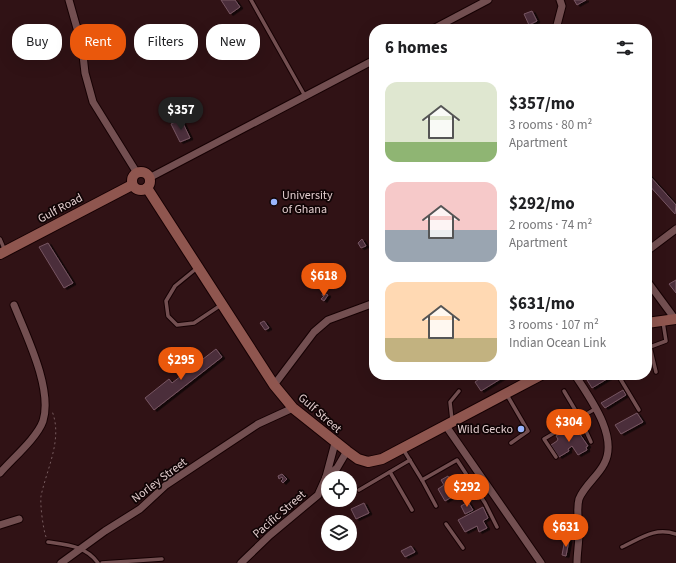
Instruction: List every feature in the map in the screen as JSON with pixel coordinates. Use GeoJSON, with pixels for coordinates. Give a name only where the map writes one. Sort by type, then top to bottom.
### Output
{"type":"FeatureCollection","features":[{"type":"Feature","properties":{"kind":"street"},"geometry":{"type":"LineString","coordinates":[[69,0],[82,46],[85,73],[94,102],[137,173]]}},
{"type":"Feature","properties":{"kind":"street"},"geometry":{"type":"LineString","coordinates":[[442,24],[488,0]]}},
{"type":"Feature","properties":{"kind":"street"},"geometry":{"type":"LineString","coordinates":[[557,24],[562,6],[560,0]]}},
{"type":"Feature","properties":{"kind":"street"},"geometry":{"type":"LineString","coordinates":[[149,178],[369,63]]}},
{"type":"Feature","properties":{"kind":"street"},"geometry":{"type":"LineString","coordinates":[[143,172],[149,178],[150,183],[147,188],[139,190],[132,185],[133,176],[137,173],[143,172]]}},
{"type":"Feature","properties":{"kind":"street","name":"Gulf Road"},"geometry":{"type":"LineString","coordinates":[[3,253],[132,185]]}},
{"type":"Feature","properties":{"kind":"street","name":"Gulf Street"},"geometry":{"type":"LineString","coordinates":[[147,188],[274,385],[293,408],[335,443],[358,459],[375,462],[533,380]]}},
{"type":"Feature","properties":{"kind":"street"},"geometry":{"type":"LineString","coordinates":[[652,247],[676,229]]}},
{"type":"Feature","properties":{"kind":"street"},"geometry":{"type":"LineString","coordinates":[[652,288],[676,319],[652,322]]}},
{"type":"Feature","properties":{"kind":"street"},"geometry":{"type":"LineString","coordinates":[[0,473],[36,433],[43,421],[46,402],[38,366],[14,305]]}},
{"type":"Feature","properties":{"kind":"street"},"geometry":{"type":"LineString","coordinates":[[274,385],[314,332],[328,320],[369,305]]}},
{"type":"Feature","properties":{"kind":"street"},"geometry":{"type":"LineString","coordinates":[[577,563],[579,533],[578,508],[580,498],[604,464],[609,452],[609,441],[606,430],[579,380]]}},
{"type":"Feature","properties":{"kind":"street","name":"Norley Street"},"geometry":{"type":"LineString","coordinates":[[61,563],[140,509],[166,485],[258,424],[293,408]]}},
{"type":"Feature","properties":{"kind":"street"},"geometry":{"type":"LineString","coordinates":[[450,424],[541,563]]}},
{"type":"Feature","properties":{"kind":"street","name":"Pacific Street"},"geometry":{"type":"LineString","coordinates":[[328,471],[335,443]]}},
{"type":"Feature","properties":{"kind":"street","name":"Pacific Street"},"geometry":{"type":"LineString","coordinates":[[333,471],[337,468],[347,452]]}},
{"type":"Feature","properties":{"kind":"street","name":"Pacific Street"},"geometry":{"type":"LineString","coordinates":[[241,563],[270,535],[318,495],[321,488]]}},
{"type":"Feature","properties":{"kind":"street"},"geometry":{"type":"LineString","coordinates":[[0,524],[19,519]]}},
{"type":"Feature","properties":{"kind":"lane"},"geometry":{"type":"LineString","coordinates":[[251,0],[305,96]]}},
{"type":"Feature","properties":{"kind":"lane"},"geometry":{"type":"LineString","coordinates":[[0,239],[3,253]]}},
{"type":"Feature","properties":{"kind":"lane"},"geometry":{"type":"LineString","coordinates":[[198,268],[175,286],[166,301],[168,316],[177,325],[194,323],[222,304]]}},
{"type":"Feature","properties":{"kind":"lane"},"geometry":{"type":"LineString","coordinates":[[652,346],[666,341],[662,321]]}},
{"type":"Feature","properties":{"kind":"lane"},"geometry":{"type":"LineString","coordinates":[[652,355],[656,372]]}},
{"type":"Feature","properties":{"kind":"lane"},"geometry":{"type":"LineString","coordinates":[[621,380],[639,410]]}},
{"type":"Feature","properties":{"kind":"lane"},"geometry":{"type":"LineString","coordinates":[[450,424],[450,402],[460,391]]}},
{"type":"Feature","properties":{"kind":"lane"},"geometry":{"type":"LineString","coordinates":[[564,391],[580,418],[591,442]]}},
{"type":"Feature","properties":{"kind":"lane"},"geometry":{"type":"LineString","coordinates":[[507,394],[528,431],[511,442]]}},
{"type":"Feature","properties":{"kind":"lane"},"geometry":{"type":"LineString","coordinates":[[556,457],[544,439],[595,409]]}},
{"type":"Feature","properties":{"kind":"lane"},"geometry":{"type":"LineString","coordinates":[[402,449],[422,480],[436,506]]}},
{"type":"Feature","properties":{"kind":"lane"},"geometry":{"type":"LineString","coordinates":[[359,490],[410,460]]}},
{"type":"Feature","properties":{"kind":"lane"},"geometry":{"type":"LineString","coordinates":[[422,480],[457,460],[485,504],[497,527]]}},
{"type":"Feature","properties":{"kind":"lane"},"geometry":{"type":"LineString","coordinates":[[390,472],[412,510]]}},
{"type":"Feature","properties":{"kind":"lane"},"geometry":{"type":"LineString","coordinates":[[446,524],[463,548]]}},
{"type":"Feature","properties":{"kind":"lane"},"geometry":{"type":"LineString","coordinates":[[622,547],[657,531],[666,530],[676,534]]}},
{"type":"Feature","properties":{"kind":"lane"},"geometry":{"type":"LineString","coordinates":[[48,542],[82,548],[94,557],[98,563]]}},
{"type":"Feature","properties":{"kind":"lane"},"geometry":{"type":"LineString","coordinates":[[102,563],[162,559]]}},
{"type":"Feature","properties":{"kind":"path"},"geometry":{"type":"LineString","coordinates":[[46,402],[52,411],[55,423],[53,456],[41,498],[44,533],[48,542]]}},
{"type":"Feature","properties":{"kind":"building"},"geometry":{"type":"Polygon","coordinates":[[[221,0],[235,0],[240,7],[230,14],[221,0]]]}},
{"type":"Feature","properties":{"kind":"building"},"geometry":{"type":"Polygon","coordinates":[[[574,0],[586,0],[577,5],[574,0]]]}},
{"type":"Feature","properties":{"kind":"building"},"geometry":{"type":"Polygon","coordinates":[[[532,11],[537,21],[529,24],[524,14],[532,11]]]}},
{"type":"Feature","properties":{"kind":"building"},"geometry":{"type":"Polygon","coordinates":[[[181,119],[190,138],[180,142],[171,124],[181,119]]]}},
{"type":"Feature","properties":{"kind":"building"},"geometry":{"type":"Polygon","coordinates":[[[652,178],[676,205],[675,214],[652,189],[652,178]]]}},
{"type":"Feature","properties":{"kind":"building"},"geometry":{"type":"Polygon","coordinates":[[[362,239],[366,246],[361,248],[358,243],[362,239]]]}},
{"type":"Feature","properties":{"kind":"building"},"geometry":{"type":"Polygon","coordinates":[[[48,243],[73,283],[64,288],[39,247],[48,243]]]}},
{"type":"Feature","properties":{"kind":"building"},"geometry":{"type":"Polygon","coordinates":[[[676,280],[676,293],[669,284],[676,280]]]}},
{"type":"Feature","properties":{"kind":"building"},"geometry":{"type":"Polygon","coordinates":[[[323,293],[328,295],[324,301],[321,299],[324,296],[322,295],[323,293]]]}},
{"type":"Feature","properties":{"kind":"building"},"geometry":{"type":"Polygon","coordinates":[[[264,321],[269,328],[265,330],[260,323],[264,321]]]}},
{"type":"Feature","properties":{"kind":"building"},"geometry":{"type":"Polygon","coordinates":[[[216,349],[222,357],[154,410],[145,398],[169,379],[172,383],[216,349]]]}},
{"type":"Feature","properties":{"kind":"building"},"geometry":{"type":"Polygon","coordinates":[[[478,380],[499,380],[481,391],[475,382],[478,380]]]}},
{"type":"Feature","properties":{"kind":"building"},"geometry":{"type":"Polygon","coordinates":[[[587,380],[605,380],[592,388],[587,380]]]}},
{"type":"Feature","properties":{"kind":"building"},"geometry":{"type":"Polygon","coordinates":[[[623,390],[626,395],[605,408],[601,403],[623,390]]]}},
{"type":"Feature","properties":{"kind":"building"},"geometry":{"type":"Polygon","coordinates":[[[637,413],[643,422],[621,434],[615,425],[637,413]]]}},
{"type":"Feature","properties":{"kind":"building"},"geometry":{"type":"Polygon","coordinates":[[[568,429],[571,434],[577,430],[588,446],[586,447],[587,450],[578,455],[572,446],[568,449],[569,451],[559,457],[551,445],[557,441],[558,439],[556,436],[568,429]]]}},
{"type":"Feature","properties":{"kind":"building"},"geometry":{"type":"Polygon","coordinates":[[[282,474],[287,479],[283,483],[281,481],[283,479],[282,477],[279,479],[278,476],[282,474]]]}},
{"type":"Feature","properties":{"kind":"building"},"geometry":{"type":"Polygon","coordinates":[[[448,476],[451,482],[459,477],[466,489],[445,501],[438,489],[444,485],[441,480],[448,476]]]}},
{"type":"Feature","properties":{"kind":"building"},"geometry":{"type":"Polygon","coordinates":[[[468,502],[473,510],[465,514],[461,506],[468,502]]]}},
{"type":"Feature","properties":{"kind":"building"},"geometry":{"type":"Polygon","coordinates":[[[364,503],[369,513],[357,519],[357,515],[354,515],[351,509],[364,503]]]}},
{"type":"Feature","properties":{"kind":"building"},"geometry":{"type":"Polygon","coordinates":[[[483,507],[488,518],[483,521],[487,528],[479,532],[477,526],[465,532],[458,520],[483,507]]]}},
{"type":"Feature","properties":{"kind":"building"},"geometry":{"type":"Polygon","coordinates":[[[565,539],[569,540],[566,556],[562,555],[565,539]]]}},
{"type":"Feature","properties":{"kind":"building"},"geometry":{"type":"Polygon","coordinates":[[[411,546],[415,552],[405,557],[401,551],[411,546]]]}},
{"type":"Feature","properties":{"kind":"place","name":"University of Ghana"},"geometry":{"type":"Point","coordinates":[274,202]}},
{"type":"Feature","properties":{"kind":"place","name":"Wild Gecko"},"geometry":{"type":"Point","coordinates":[521,429]}}]}
